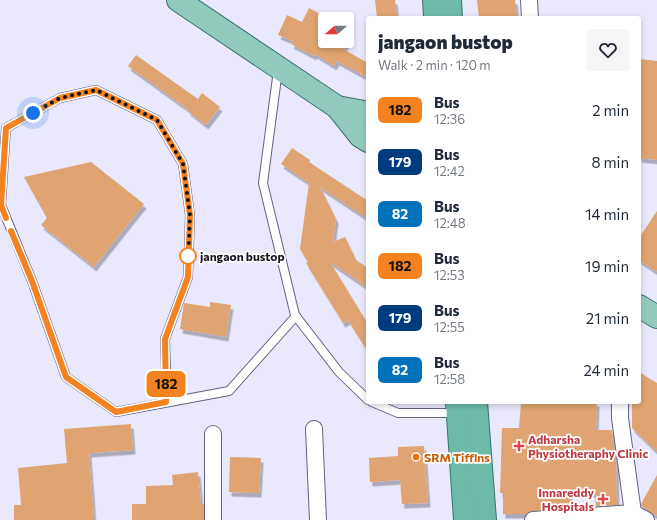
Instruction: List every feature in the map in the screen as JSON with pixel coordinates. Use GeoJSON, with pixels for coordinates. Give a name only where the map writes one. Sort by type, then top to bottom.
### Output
{"type":"FeatureCollection","features":[{"type":"Feature","properties":{"kind":"highway"},"geometry":{"type":"LineString","coordinates":[[434,0],[436,16]]}},
{"type":"Feature","properties":{"kind":"highway"},"geometry":{"type":"LineString","coordinates":[[450,0],[451,16]]}},
{"type":"Feature","properties":{"kind":"highway"},"geometry":{"type":"LineString","coordinates":[[476,404],[485,520]]}},
{"type":"Feature","properties":{"kind":"highway"},"geometry":{"type":"LineString","coordinates":[[457,408],[465,520]]}},
{"type":"Feature","properties":{"kind":"main road"},"geometry":{"type":"LineString","coordinates":[[178,0],[337,107],[360,136],[366,140]]}},
{"type":"Feature","properties":{"kind":"main road"},"geometry":{"type":"LineString","coordinates":[[337,107],[366,114]]}},
{"type":"Feature","properties":{"kind":"street"},"geometry":{"type":"LineString","coordinates":[[529,0],[530,16]]}},
{"type":"Feature","properties":{"kind":"street"},"geometry":{"type":"LineString","coordinates":[[533,520],[637,518],[620,418],[620,404]]}},
{"type":"Feature","properties":{"kind":"street"},"geometry":{"type":"LineString","coordinates":[[314,429],[318,520]]}},
{"type":"Feature","properties":{"kind":"street"},"geometry":{"type":"LineString","coordinates":[[213,434],[213,520]]}},
{"type":"Feature","properties":{"kind":"lane"},"geometry":{"type":"LineString","coordinates":[[278,67],[263,182],[296,316],[339,372],[366,398]]}},
{"type":"Feature","properties":{"kind":"lane"},"geometry":{"type":"LineString","coordinates":[[166,402],[165,339],[188,277],[190,215],[183,164],[157,120],[96,90],[60,98],[6,128],[1,205],[32,281],[66,377],[116,412],[229,391],[296,316]]}},
{"type":"Feature","properties":{"kind":"lane"},"geometry":{"type":"LineString","coordinates":[[377,404],[398,413],[457,408]]}},
{"type":"Feature","properties":{"kind":"building"},"geometry":{"type":"Polygon","coordinates":[[[375,0],[395,0],[397,16],[377,16],[375,0]]]}},
{"type":"Feature","properties":{"kind":"building"},"geometry":{"type":"Polygon","coordinates":[[[477,0],[515,0],[517,16],[479,16],[477,0]]]}},
{"type":"Feature","properties":{"kind":"building"},"geometry":{"type":"Polygon","coordinates":[[[309,8],[318,13],[318,48],[344,48],[366,62],[366,77],[337,61],[334,66],[315,54],[314,56],[291,44],[293,41],[278,35],[287,15],[302,22],[309,8]]]}},
{"type":"Feature","properties":{"kind":"building"},"geometry":{"type":"Polygon","coordinates":[[[136,55],[198,99],[202,93],[220,107],[206,125],[188,111],[189,110],[128,66],[136,55]]]}},
{"type":"Feature","properties":{"kind":"building"},"geometry":{"type":"Polygon","coordinates":[[[641,59],[657,61],[657,160],[641,158],[641,59]]]}},
{"type":"Feature","properties":{"kind":"building"},"geometry":{"type":"Polygon","coordinates":[[[292,148],[310,160],[309,162],[366,200],[366,218],[320,187],[336,219],[333,242],[345,237],[356,260],[366,267],[366,287],[330,262],[366,321],[366,349],[348,320],[343,323],[306,263],[308,262],[300,249],[309,183],[281,164],[292,148]]]}},
{"type":"Feature","properties":{"kind":"building"},"geometry":{"type":"Polygon","coordinates":[[[91,162],[144,204],[94,267],[41,225],[47,218],[24,177],[91,162]]]}},
{"type":"Feature","properties":{"kind":"building"},"geometry":{"type":"Polygon","coordinates":[[[657,211],[657,272],[641,261],[641,235],[657,211]]]}},
{"type":"Feature","properties":{"kind":"building"},"geometry":{"type":"Polygon","coordinates":[[[210,302],[231,305],[226,337],[180,329],[184,303],[210,307],[210,302]]]}},
{"type":"Feature","properties":{"kind":"building"},"geometry":{"type":"Polygon","coordinates":[[[641,373],[657,383],[657,452],[632,428],[632,404],[641,404],[641,373]]]}},
{"type":"Feature","properties":{"kind":"building"},"geometry":{"type":"Polygon","coordinates":[[[521,404],[597,404],[596,430],[612,430],[616,458],[617,505],[596,506],[595,493],[570,493],[571,508],[532,511],[526,514],[503,514],[503,493],[500,493],[502,428],[519,428],[521,404]]]}},
{"type":"Feature","properties":{"kind":"building"},"geometry":{"type":"Polygon","coordinates":[[[131,424],[133,450],[89,453],[94,520],[14,520],[14,505],[21,505],[18,468],[67,463],[64,429],[131,424]]]}},
{"type":"Feature","properties":{"kind":"building"},"geometry":{"type":"Polygon","coordinates":[[[424,446],[428,503],[402,504],[400,480],[370,482],[369,458],[398,456],[398,447],[424,446]]]}},
{"type":"Feature","properties":{"kind":"building"},"geometry":{"type":"Polygon","coordinates":[[[230,457],[261,458],[259,493],[229,492],[230,457]]]}},
{"type":"Feature","properties":{"kind":"building"},"geometry":{"type":"Polygon","coordinates":[[[198,472],[201,504],[204,504],[204,520],[132,520],[132,504],[146,504],[146,486],[173,485],[172,475],[198,472]]]}},
{"type":"Feature","properties":{"kind":"building"},"geometry":{"type":"Polygon","coordinates":[[[657,475],[657,516],[642,507],[641,504],[657,475]]]}},
{"type":"Feature","properties":{"kind":"bus line","name":"182"},"geometry":{"type":"LineString","coordinates":[[6,218],[1,205],[6,128],[60,98],[96,90],[157,120],[183,164],[190,215],[188,277],[165,339],[166,402],[116,412],[66,377],[32,281],[11,231]]}},
{"type":"Feature","properties":{"kind":"place","name":"jangaon bustop"},"geometry":{"type":"Point","coordinates":[188,256]}},
{"type":"Feature","properties":{"kind":"place","name":"Adharsha Physiotheraphy Clinic"},"geometry":{"type":"Point","coordinates":[519,446]}},
{"type":"Feature","properties":{"kind":"place","name":"SRM Tiffins"},"geometry":{"type":"Point","coordinates":[416,457]}},
{"type":"Feature","properties":{"kind":"place","name":"Innareddy Hospitals"},"geometry":{"type":"Point","coordinates":[603,499]}},
{"type":"Feature","properties":{"kind":"route"},"geometry":{"type":"LineString","coordinates":[[33,113],[60,98],[96,90],[157,120],[183,164],[190,215],[188,262],[188,256]]}}]}
